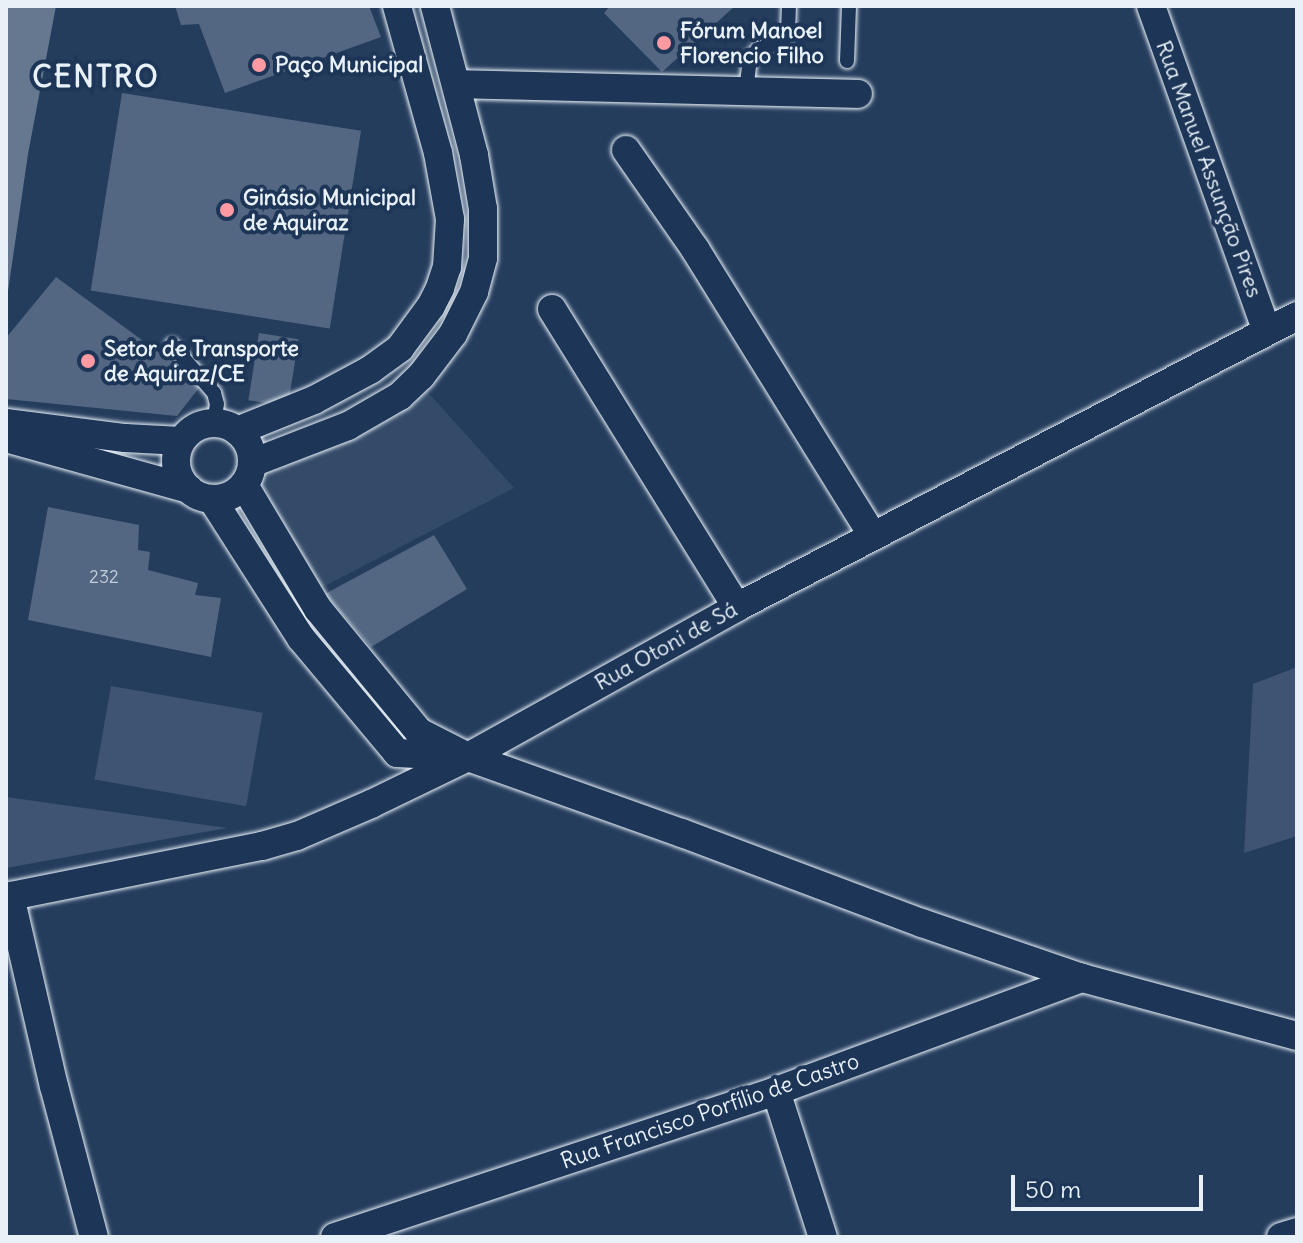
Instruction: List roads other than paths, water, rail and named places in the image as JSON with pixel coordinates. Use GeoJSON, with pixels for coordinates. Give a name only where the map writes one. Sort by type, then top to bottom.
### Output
{"type":"FeatureCollection","features":[{"type":"Feature","properties":{"kind":"street"},"geometry":{"type":"LineString","coordinates":[[6,423],[125,438],[181,441],[202,425],[226,427],[314,400],[370,370],[400,348],[431,306],[440,288],[447,267],[450,219],[438,153],[397,6]]}},
{"type":"Feature","properties":{"kind":"street"},"geometry":{"type":"LineString","coordinates":[[6,438],[224,498],[248,474],[348,426],[400,396],[421,376],[453,334],[474,292],[483,258],[484,233],[474,155],[435,6]]}},
{"type":"Feature","properties":{"kind":"street","name":"Rua Manuel Assunção Pires"},"geometry":{"type":"LineString","coordinates":[[1151,6],[1267,331]]}},
{"type":"Feature","properties":{"kind":"street"},"geometry":{"type":"LineString","coordinates":[[457,84],[858,94]]}},
{"type":"Feature","properties":{"kind":"street"},"geometry":{"type":"LineString","coordinates":[[626,150],[695,249],[873,536]]}},
{"type":"Feature","properties":{"kind":"street"},"geometry":{"type":"LineString","coordinates":[[552,309],[737,607]]}},
{"type":"Feature","properties":{"kind":"street","name":"Rua Otoni de Sá"},"geometry":{"type":"LineString","coordinates":[[8,896],[220,856],[297,836],[468,757],[737,607],[1297,316]]}},
{"type":"Feature","properties":{"kind":"street"},"geometry":{"type":"LineString","coordinates":[[226,427],[246,440],[248,474],[297,576],[339,637],[419,732],[468,757],[1082,978],[1297,1036]]}},
{"type":"Feature","properties":{"kind":"street"},"geometry":{"type":"LineString","coordinates":[[181,441],[177,466],[201,494],[301,638],[397,753],[468,757]]}},
{"type":"Feature","properties":{"kind":"street"},"geometry":{"type":"LineString","coordinates":[[8,896],[94,1237]]}},
{"type":"Feature","properties":{"kind":"street","name":"Rua Francisco Porfílio de Castro"},"geometry":{"type":"LineString","coordinates":[[335,1237],[776,1091],[1082,978]]}},
{"type":"Feature","properties":{"kind":"street"},"geometry":{"type":"LineString","coordinates":[[776,1091],[823,1237]]}},
{"type":"Feature","properties":{"kind":"street"},"geometry":{"type":"LineString","coordinates":[[1281,1237],[1297,1232]]}},
{"type":"Feature","properties":{"kind":"lane"},"geometry":{"type":"LineString","coordinates":[[746,91],[750,58],[759,49],[782,42],[788,33],[789,6]]}},
{"type":"Feature","properties":{"kind":"lane"},"geometry":{"type":"LineString","coordinates":[[847,61],[849,6]]}},
{"type":"Feature","properties":{"kind":"lane"},"geometry":{"type":"LineString","coordinates":[[172,345],[214,393],[226,427]]}},
{"type":"Feature","properties":{"kind":"place","name":"Fórum Manoel Florencio Filho"},"geometry":{"type":"Point","coordinates":[664,43]}},
{"type":"Feature","properties":{"kind":"place","name":"Paço Municipal"},"geometry":{"type":"Point","coordinates":[259,65]}},
{"type":"Feature","properties":{"kind":"place","name":"Ginásio Municipal de Aquiraz"},"geometry":{"type":"Point","coordinates":[227,210]}},
{"type":"Feature","properties":{"kind":"place","name":"Setor de Transporte de Aquiraz/CE"},"geometry":{"type":"Point","coordinates":[88,361]}},
{"type":"Feature","properties":{"kind":"district","name":"CENTRO"},"geometry":{"type":"Point","coordinates":[96,76]}}]}
